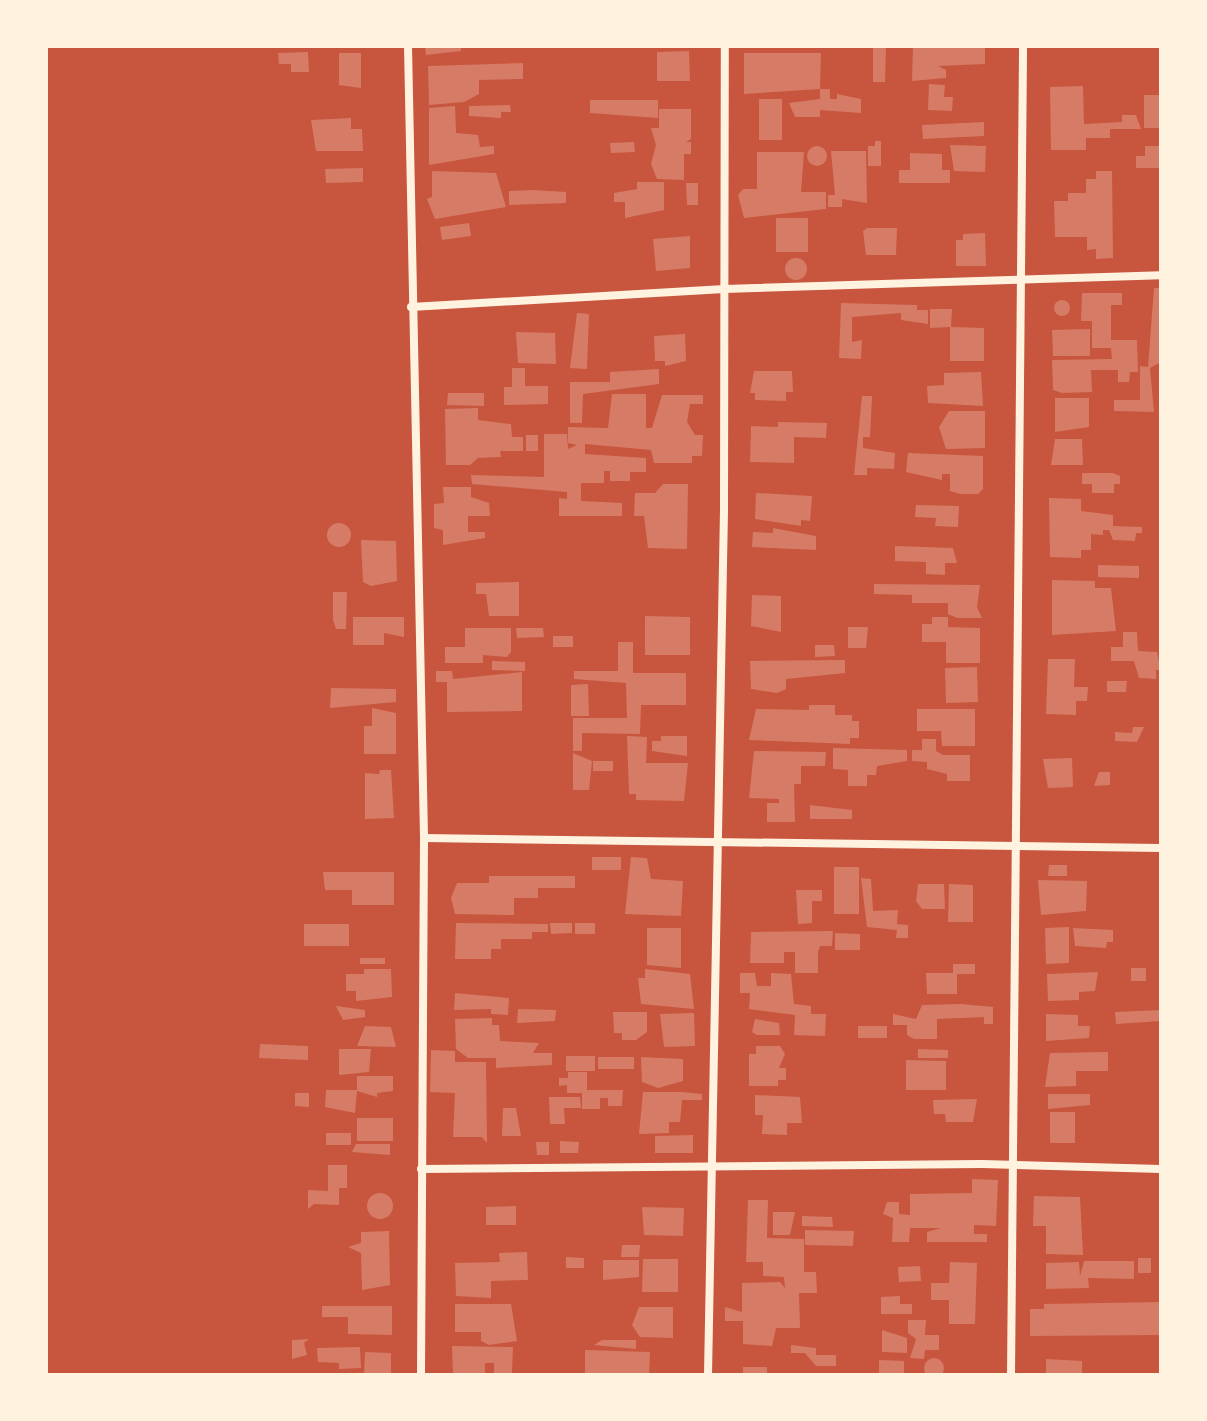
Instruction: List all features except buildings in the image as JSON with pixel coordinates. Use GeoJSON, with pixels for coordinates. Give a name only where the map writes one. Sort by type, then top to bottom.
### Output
{"type":"FeatureCollection","features":[{"type":"Feature","properties":{"kind":"street"},"geometry":{"type":"LineString","coordinates":[[408,46],[424,838],[421,1375]]}},
{"type":"Feature","properties":{"kind":"street"},"geometry":{"type":"LineString","coordinates":[[708,1375],[719,841],[725,46]]}},
{"type":"Feature","properties":{"kind":"street"},"geometry":{"type":"LineString","coordinates":[[1011,1375],[1014,1165],[1012,846],[1023,46]]}},
{"type":"Feature","properties":{"kind":"street"},"geometry":{"type":"LineString","coordinates":[[411,307],[724,289],[1161,275]]}},
{"type":"Feature","properties":{"kind":"street"},"geometry":{"type":"LineString","coordinates":[[424,838],[1161,848]]}},
{"type":"Feature","properties":{"kind":"street"},"geometry":{"type":"LineString","coordinates":[[421,1169],[1014,1165],[1161,1169]]}}]}
